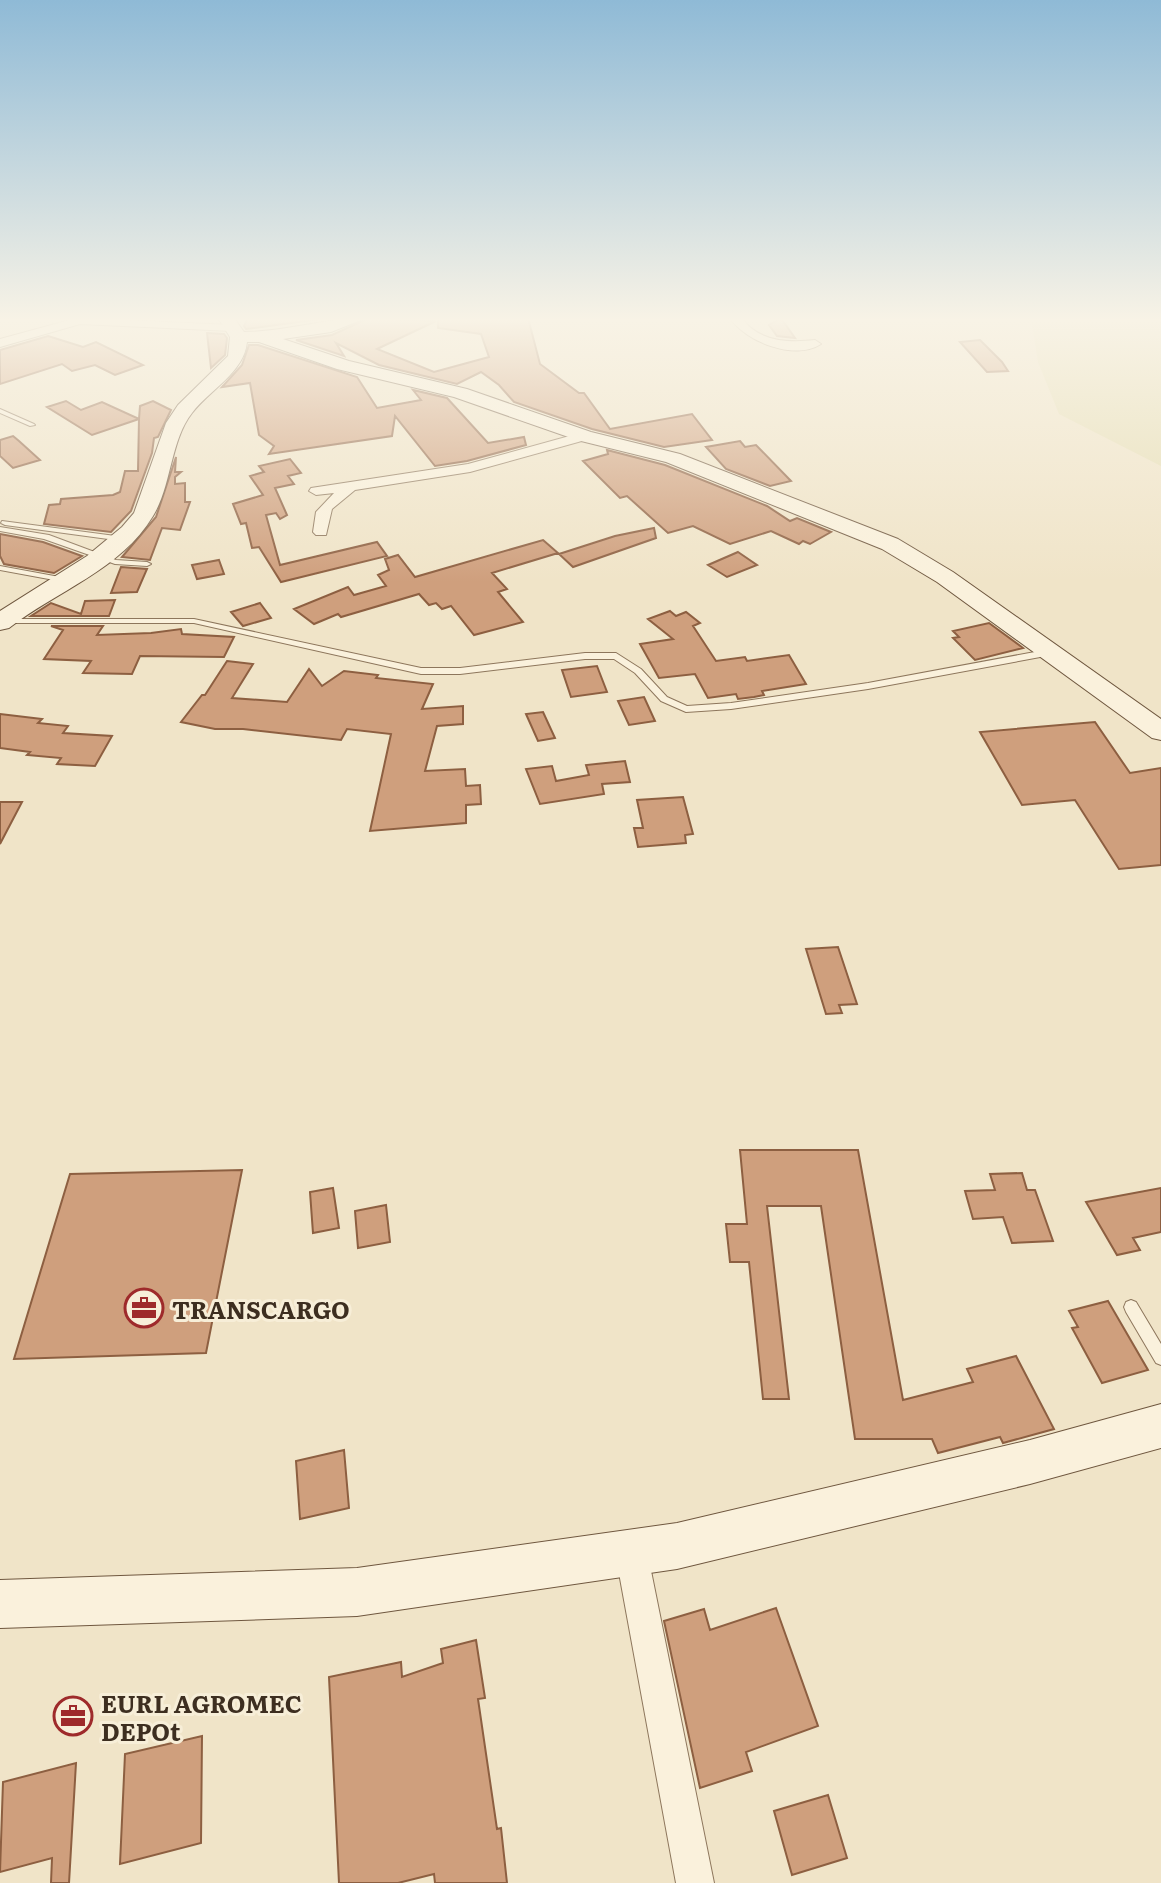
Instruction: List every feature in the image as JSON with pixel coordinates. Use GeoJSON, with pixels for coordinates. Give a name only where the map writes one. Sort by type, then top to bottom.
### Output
{"type":"FeatureCollection","features":[{"type":"Feature","properties":{"kind":"street"},"geometry":{"type":"LineString","coordinates":[[1,622],[23,604],[66,580],[123,539],[144,514],[176,423],[188,406]]}},
{"type":"Feature","properties":{"kind":"street"},"geometry":{"type":"LineString","coordinates":[[497,406],[584,436],[700,467],[890,544],[945,577],[1052,651],[1161,732]]}},
{"type":"Feature","properties":{"kind":"street"},"geometry":{"type":"LineString","coordinates":[[316,491],[353,489],[470,468],[584,436]]}},
{"type":"Feature","properties":{"kind":"street"},"geometry":{"type":"LineString","coordinates":[[321,532],[320,514],[325,506],[353,489]]}},
{"type":"Feature","properties":{"kind":"street"},"geometry":{"type":"LineString","coordinates":[[0,1604],[357,1592],[677,1546],[1030,1462],[1161,1426]]}},
{"type":"Feature","properties":{"kind":"street"},"geometry":{"type":"LineString","coordinates":[[631,1551],[695,1883]]}},
{"type":"Feature","properties":{"kind":"lane"},"geometry":{"type":"LineString","coordinates":[[0,411],[32,425]]}},
{"type":"Feature","properties":{"kind":"lane"},"geometry":{"type":"LineString","coordinates":[[0,526],[123,539]]}},
{"type":"Feature","properties":{"kind":"lane"},"geometry":{"type":"LineString","coordinates":[[0,526],[46,537],[103,555],[115,562],[147,564]]}},
{"type":"Feature","properties":{"kind":"lane"},"geometry":{"type":"LineString","coordinates":[[0,568],[66,580]]}},
{"type":"Feature","properties":{"kind":"lane"},"geometry":{"type":"LineString","coordinates":[[1,622],[194,621],[421,671],[460,671],[585,656],[616,656],[638,671],[664,699],[686,709],[731,706],[853,688],[1052,651]]}},
{"type":"Feature","properties":{"kind":"lane"},"geometry":{"type":"LineString","coordinates":[[1131,1307],[1161,1358]]}},
{"type":"Feature","properties":{"kind":"shaded area"},"geometry":{"type":"Polygon","coordinates":[[[1056,406],[1161,406],[1161,466],[1059,414],[1056,406]]]}},
{"type":"Feature","properties":{"kind":"building"},"geometry":{"type":"Polygon","coordinates":[[[74,406],[81,410],[92,406],[110,406],[139,419],[92,435],[47,407],[74,406]]]}},
{"type":"Feature","properties":{"kind":"building"},"geometry":{"type":"Polygon","coordinates":[[[140,406],[163,406],[171,410],[158,437],[154,438],[152,453],[131,511],[111,532],[44,524],[49,505],[60,504],[61,499],[113,495],[120,492],[125,471],[138,471],[140,406]]]}},
{"type":"Feature","properties":{"kind":"building"},"geometry":{"type":"Polygon","coordinates":[[[254,406],[454,406],[488,443],[524,437],[526,445],[435,466],[395,416],[392,436],[269,454],[274,446],[259,435],[254,406]]]}},
{"type":"Feature","properties":{"kind":"building"},"geometry":{"type":"Polygon","coordinates":[[[525,406],[593,406],[610,429],[692,414],[712,440],[664,447],[592,429],[525,406]]]}},
{"type":"Feature","properties":{"kind":"building"},"geometry":{"type":"Polygon","coordinates":[[[13,436],[40,460],[13,468],[0,456],[0,440],[13,436]]]}},
{"type":"Feature","properties":{"kind":"building"},"geometry":{"type":"Polygon","coordinates":[[[740,441],[745,447],[756,445],[791,481],[770,486],[726,469],[706,447],[740,441]]]}},
{"type":"Feature","properties":{"kind":"building"},"geometry":{"type":"Polygon","coordinates":[[[607,450],[665,465],[767,506],[790,521],[797,518],[831,532],[810,544],[803,541],[799,544],[771,531],[730,544],[693,526],[668,533],[627,496],[620,498],[583,461],[608,454],[607,450]]]}},
{"type":"Feature","properties":{"kind":"building"},"geometry":{"type":"Polygon","coordinates":[[[176,457],[175,472],[181,472],[175,477],[175,484],[185,483],[185,502],[190,502],[180,530],[162,528],[150,560],[122,557],[156,517],[176,457]]]}},
{"type":"Feature","properties":{"kind":"building"},"geometry":{"type":"Polygon","coordinates":[[[290,459],[301,473],[288,476],[294,484],[275,488],[287,515],[280,519],[276,513],[266,515],[280,565],[377,542],[387,556],[281,582],[259,547],[252,548],[246,523],[241,524],[233,504],[263,495],[250,476],[264,472],[259,466],[290,459]]]}},
{"type":"Feature","properties":{"kind":"building"},"geometry":{"type":"Polygon","coordinates":[[[654,528],[656,538],[573,567],[559,554],[615,536],[654,528]]]}},
{"type":"Feature","properties":{"kind":"building"},"geometry":{"type":"Polygon","coordinates":[[[0,534],[43,542],[82,556],[54,573],[4,564],[0,556],[0,534]]]}},
{"type":"Feature","properties":{"kind":"building"},"geometry":{"type":"Polygon","coordinates":[[[543,540],[558,553],[492,573],[507,589],[498,592],[523,622],[474,635],[451,606],[442,609],[436,603],[429,605],[419,594],[341,617],[338,614],[314,624],[294,609],[348,587],[354,595],[386,586],[378,575],[389,570],[385,559],[398,555],[415,577],[543,540]]]}},
{"type":"Feature","properties":{"kind":"building"},"geometry":{"type":"Polygon","coordinates":[[[738,552],[757,565],[727,577],[708,565],[738,552]]]}},
{"type":"Feature","properties":{"kind":"building"},"geometry":{"type":"Polygon","coordinates":[[[219,560],[224,574],[197,579],[192,565],[219,560]]]}},
{"type":"Feature","properties":{"kind":"building"},"geometry":{"type":"Polygon","coordinates":[[[121,567],[147,569],[137,592],[111,593],[121,567]]]}},
{"type":"Feature","properties":{"kind":"building"},"geometry":{"type":"Polygon","coordinates":[[[115,600],[109,616],[31,616],[51,603],[81,614],[85,601],[115,600]]]}},
{"type":"Feature","properties":{"kind":"building"},"geometry":{"type":"Polygon","coordinates":[[[260,603],[271,618],[243,626],[231,612],[260,603]]]}},
{"type":"Feature","properties":{"kind":"building"},"geometry":{"type":"Polygon","coordinates":[[[670,611],[676,616],[686,612],[700,623],[693,626],[716,661],[745,657],[747,661],[789,655],[806,684],[762,691],[764,695],[754,697],[738,699],[736,694],[708,698],[695,674],[659,678],[640,644],[673,639],[648,619],[670,611]]]}},
{"type":"Feature","properties":{"kind":"building"},"geometry":{"type":"Polygon","coordinates":[[[989,623],[1023,648],[975,660],[953,638],[959,637],[953,631],[989,623]]]}},
{"type":"Feature","properties":{"kind":"building"},"geometry":{"type":"Polygon","coordinates":[[[51,626],[103,626],[97,635],[181,629],[182,634],[234,637],[224,657],[140,656],[132,674],[83,673],[91,661],[44,659],[63,630],[51,626]]]}},
{"type":"Feature","properties":{"kind":"building"},"geometry":{"type":"Polygon","coordinates":[[[227,661],[253,664],[232,698],[287,702],[309,669],[322,686],[344,671],[433,684],[422,709],[463,706],[463,724],[437,726],[425,771],[465,769],[466,786],[480,785],[481,804],[466,805],[466,823],[370,831],[391,734],[347,729],[341,740],[243,729],[215,729],[181,722],[205,695],[227,661]]]}},
{"type":"Feature","properties":{"kind":"building"},"geometry":{"type":"Polygon","coordinates":[[[597,666],[607,692],[571,697],[562,670],[597,666]]]}},
{"type":"Feature","properties":{"kind":"building"},"geometry":{"type":"Polygon","coordinates":[[[644,697],[655,721],[629,725],[618,701],[644,697]]]}},
{"type":"Feature","properties":{"kind":"building"},"geometry":{"type":"Polygon","coordinates":[[[543,712],[555,738],[538,741],[526,714],[543,712]]]}},
{"type":"Feature","properties":{"kind":"building"},"geometry":{"type":"Polygon","coordinates":[[[0,714],[68,726],[63,733],[112,736],[95,766],[57,764],[61,758],[27,755],[30,752],[0,748],[0,714]]]}},
{"type":"Feature","properties":{"kind":"building"},"geometry":{"type":"Polygon","coordinates":[[[1095,722],[1130,773],[1161,768],[1161,865],[1119,869],[1075,800],[1022,805],[980,732],[1095,722]]]}},
{"type":"Feature","properties":{"kind":"building"},"geometry":{"type":"Polygon","coordinates":[[[625,761],[630,782],[602,784],[604,794],[540,804],[526,769],[552,766],[556,781],[589,775],[586,765],[625,761]]]}},
{"type":"Feature","properties":{"kind":"building"},"geometry":{"type":"Polygon","coordinates":[[[683,797],[693,834],[685,835],[686,843],[638,847],[634,828],[643,828],[637,800],[683,797]]]}},
{"type":"Feature","properties":{"kind":"building"},"geometry":{"type":"Polygon","coordinates":[[[0,802],[22,802],[0,844],[0,802]]]}},
{"type":"Feature","properties":{"kind":"building"},"geometry":{"type":"Polygon","coordinates":[[[838,947],[857,1004],[839,1005],[842,1013],[826,1014],[806,949],[838,947]]]}},
{"type":"Feature","properties":{"kind":"building"},"geometry":{"type":"Polygon","coordinates":[[[740,1150],[858,1150],[903,1400],[973,1382],[967,1369],[1016,1356],[1054,1429],[1003,1443],[1000,1437],[938,1453],[932,1439],[855,1439],[821,1206],[767,1206],[789,1399],[763,1399],[749,1262],[730,1262],[726,1224],[747,1224],[740,1150]]]}},
{"type":"Feature","properties":{"kind":"building"},"geometry":{"type":"Polygon","coordinates":[[[242,1170],[206,1353],[14,1359],[70,1174],[242,1170]]]}},
{"type":"Feature","properties":{"kind":"building"},"geometry":{"type":"Polygon","coordinates":[[[1022,1173],[1027,1190],[1035,1190],[1053,1241],[1012,1243],[1003,1217],[973,1219],[965,1191],[995,1190],[990,1174],[1022,1173]]]}},
{"type":"Feature","properties":{"kind":"building"},"geometry":{"type":"Polygon","coordinates":[[[333,1188],[339,1228],[313,1233],[310,1192],[333,1188]]]}},
{"type":"Feature","properties":{"kind":"building"},"geometry":{"type":"Polygon","coordinates":[[[1161,1188],[1161,1232],[1133,1238],[1140,1250],[1117,1255],[1086,1202],[1161,1188]]]}},
{"type":"Feature","properties":{"kind":"building"},"geometry":{"type":"Polygon","coordinates":[[[386,1205],[390,1242],[358,1248],[355,1211],[386,1205]]]}},
{"type":"Feature","properties":{"kind":"building"},"geometry":{"type":"Polygon","coordinates":[[[1108,1301],[1148,1370],[1102,1383],[1072,1328],[1078,1327],[1069,1311],[1108,1301]]]}},
{"type":"Feature","properties":{"kind":"building"},"geometry":{"type":"Polygon","coordinates":[[[344,1450],[349,1508],[300,1519],[296,1461],[344,1450]]]}},
{"type":"Feature","properties":{"kind":"building"},"geometry":{"type":"Polygon","coordinates":[[[776,1608],[818,1726],[746,1752],[752,1771],[700,1788],[664,1621],[704,1609],[710,1630],[776,1608]]]}},
{"type":"Feature","properties":{"kind":"building"},"geometry":{"type":"Polygon","coordinates":[[[476,1640],[485,1698],[478,1699],[497,1829],[501,1828],[507,1883],[435,1883],[434,1874],[398,1883],[339,1883],[329,1677],[401,1662],[402,1677],[443,1663],[441,1649],[476,1640]]]}},
{"type":"Feature","properties":{"kind":"building"},"geometry":{"type":"Polygon","coordinates":[[[202,1736],[201,1843],[120,1864],[125,1754],[202,1736]]]}},
{"type":"Feature","properties":{"kind":"building"},"geometry":{"type":"Polygon","coordinates":[[[76,1763],[69,1883],[51,1883],[52,1858],[0,1872],[3,1782],[76,1763]]]}},
{"type":"Feature","properties":{"kind":"building"},"geometry":{"type":"Polygon","coordinates":[[[828,1795],[847,1858],[792,1875],[774,1811],[828,1795]]]}},
{"type":"Feature","properties":{"kind":"place","name":"TRANSCARGO"},"geometry":{"type":"Point","coordinates":[144,1308]}},
{"type":"Feature","properties":{"kind":"place","name":"EURL AGROMEC DEPOt"},"geometry":{"type":"Point","coordinates":[73,1716]}}]}
